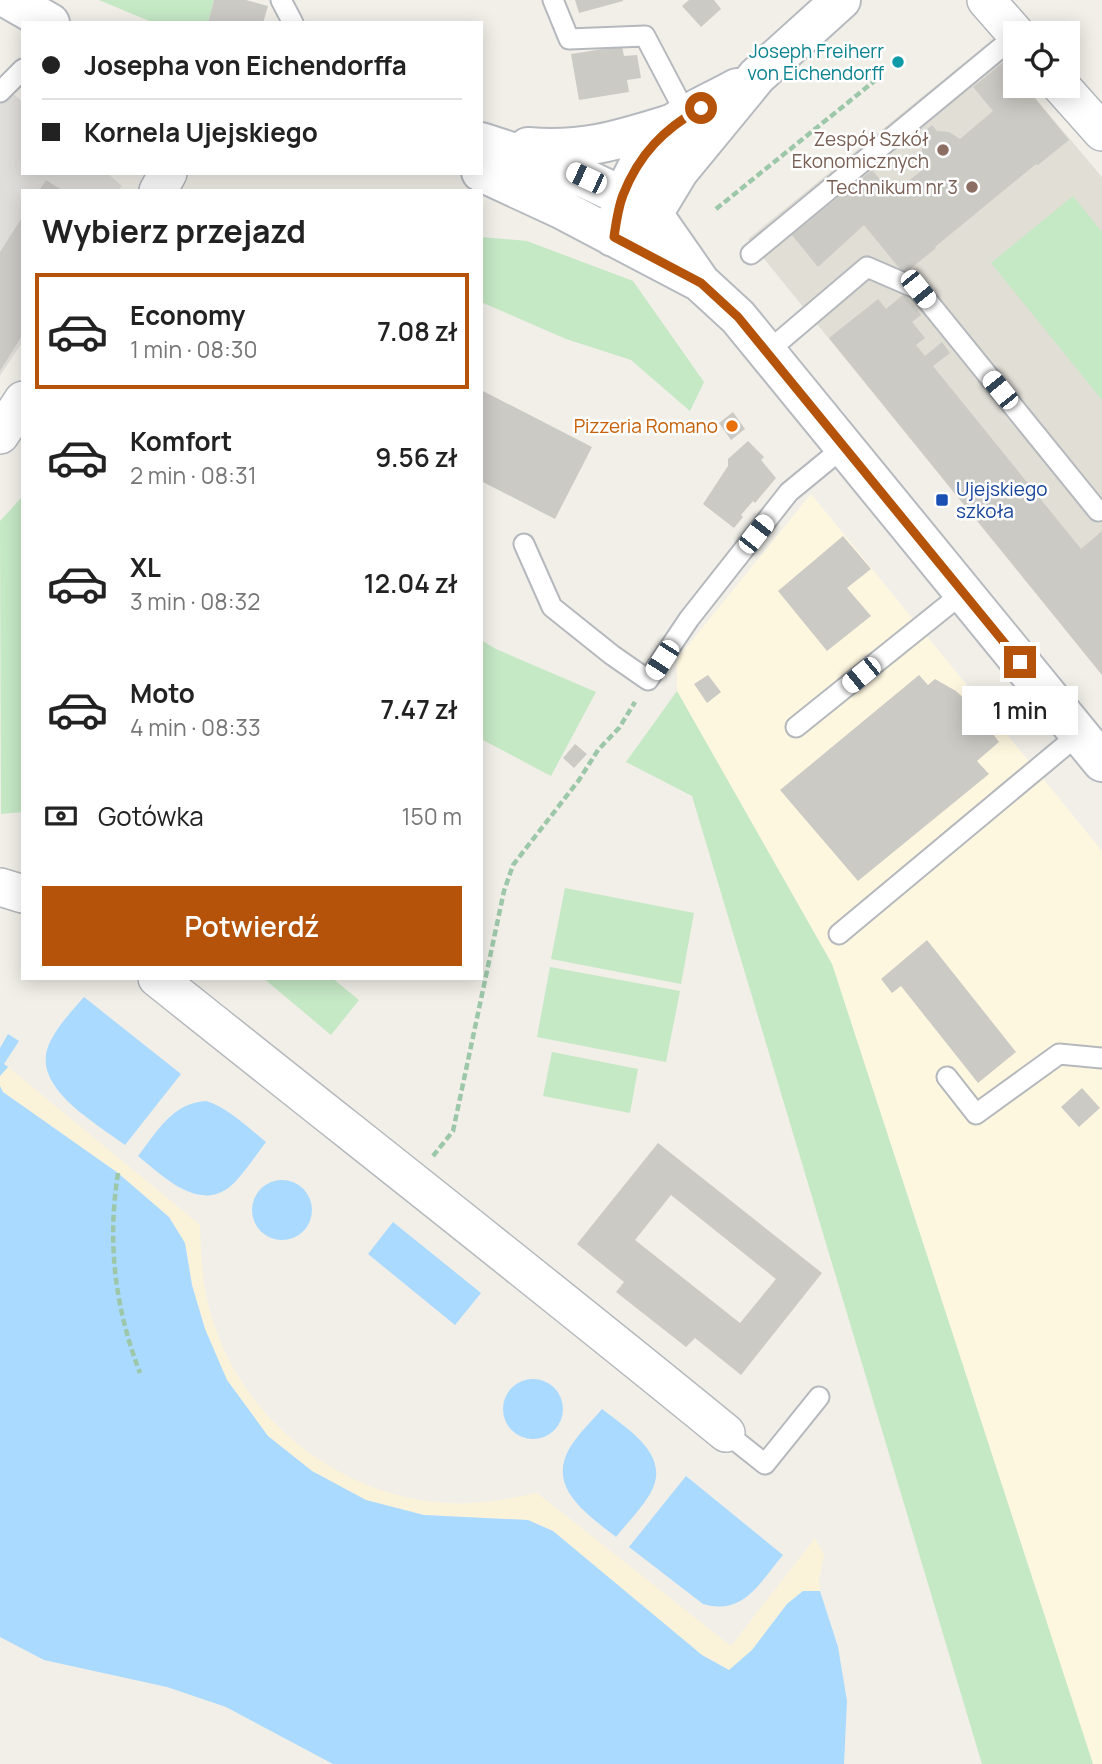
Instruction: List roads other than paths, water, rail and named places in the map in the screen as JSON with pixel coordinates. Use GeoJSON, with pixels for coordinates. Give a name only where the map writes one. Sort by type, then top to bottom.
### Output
{"type":"FeatureCollection","features":[{"type":"Feature","properties":{"kind":"main road"},"geometry":{"type":"LineString","coordinates":[[10,0],[47,21]]}},
{"type":"Feature","properties":{"kind":"main road"},"geometry":{"type":"LineString","coordinates":[[614,237],[638,205],[678,171],[718,126],[757,76],[841,0]]}},
{"type":"Feature","properties":{"kind":"main road"},"geometry":{"type":"LineString","coordinates":[[486,153],[601,145],[681,120],[757,76]]}},
{"type":"Feature","properties":{"kind":"main road"},"geometry":{"type":"LineString","coordinates":[[638,205],[643,156],[681,120]]}},
{"type":"Feature","properties":{"kind":"main road"},"geometry":{"type":"LineString","coordinates":[[486,153],[568,170],[638,205],[701,283],[738,317],[1091,748]]}},
{"type":"Feature","properties":{"kind":"main road"},"geometry":{"type":"LineString","coordinates":[[486,153],[539,198],[701,283]]}},
{"type":"Feature","properties":{"kind":"street"},"geometry":{"type":"LineString","coordinates":[[986,0],[1003,21]]}},
{"type":"Feature","properties":{"kind":"street"},"geometry":{"type":"LineString","coordinates":[[1072,98],[1102,132]]}},
{"type":"Feature","properties":{"kind":"street"},"geometry":{"type":"LineString","coordinates":[[0,435],[21,403]]}},
{"type":"Feature","properties":{"kind":"street"},"geometry":{"type":"LineString","coordinates":[[0,887],[21,893]]}},
{"type":"Feature","properties":{"kind":"street"},"geometry":{"type":"LineString","coordinates":[[160,980],[412,1182],[501,1249],[726,1433]]}},
{"type":"Feature","properties":{"kind":"lane"},"geometry":{"type":"LineString","coordinates":[[281,0],[292,21]]}},
{"type":"Feature","properties":{"kind":"lane"},"geometry":{"type":"LineString","coordinates":[[552,0],[569,39],[645,36],[681,120]]}},
{"type":"Feature","properties":{"kind":"lane"},"geometry":{"type":"LineString","coordinates":[[751,254],[1003,45]]}},
{"type":"Feature","properties":{"kind":"lane"},"geometry":{"type":"LineString","coordinates":[[0,92],[21,71]]}},
{"type":"Feature","properties":{"kind":"lane"},"geometry":{"type":"LineString","coordinates":[[767,352],[867,267],[918,289],[1098,511]]}},
{"type":"Feature","properties":{"kind":"lane"},"geometry":{"type":"LineString","coordinates":[[524,544],[552,607],[648,680],[689,619],[789,492],[845,446]]}},
{"type":"Feature","properties":{"kind":"lane"},"geometry":{"type":"LineString","coordinates":[[796,727],[964,592]]}},
{"type":"Feature","properties":{"kind":"lane"},"geometry":{"type":"LineString","coordinates":[[839,934],[1091,748]]}},
{"type":"Feature","properties":{"kind":"lane"},"geometry":{"type":"LineString","coordinates":[[947,1077],[976,1114],[1059,1054],[1102,1058]]}},
{"type":"Feature","properties":{"kind":"lane"},"geometry":{"type":"LineString","coordinates":[[726,1433],[765,1464],[819,1397]]}},
{"type":"Feature","properties":{"kind":"water"},"geometry":{"type":"Polygon","coordinates":[[[84,997],[181,1074],[125,1145],[67,1101],[48,1072],[46,1056],[51,1040],[84,997]]]}},
{"type":"Feature","properties":{"kind":"water"},"geometry":{"type":"Polygon","coordinates":[[[8,1034],[19,1041],[4,1064],[8,1067],[0,1076],[0,1048],[8,1034]]]}},
{"type":"Feature","properties":{"kind":"water"},"geometry":{"type":"Polygon","coordinates":[[[0,1086],[3,1092],[118,1173],[169,1217],[185,1243],[192,1285],[205,1329],[227,1380],[268,1436],[312,1471],[366,1500],[424,1515],[528,1520],[553,1531],[702,1655],[729,1670],[752,1650],[787,1604],[803,1591],[820,1591],[838,1647],[847,1701],[844,1764],[333,1764],[226,1707],[167,1687],[44,1660],[0,1637],[0,1086]]]}},
{"type":"Feature","properties":{"kind":"water"},"geometry":{"type":"Polygon","coordinates":[[[206,1101],[230,1113],[266,1142],[235,1182],[222,1192],[210,1195],[184,1190],[138,1156],[166,1120],[184,1107],[206,1101]]]}},
{"type":"Feature","properties":{"kind":"water"},"geometry":{"type":"Polygon","coordinates":[[[276,1180],[288,1180],[304,1188],[310,1198],[310,1222],[304,1232],[288,1240],[276,1240],[260,1232],[252,1216],[252,1204],[260,1188],[276,1180]]]}},
{"type":"Feature","properties":{"kind":"water"},"geometry":{"type":"Polygon","coordinates":[[[393,1222],[481,1293],[455,1325],[368,1254],[393,1222]]]}},
{"type":"Feature","properties":{"kind":"water"},"geometry":{"type":"Polygon","coordinates":[[[527,1379],[539,1379],[555,1387],[561,1397],[561,1421],[555,1431],[539,1439],[527,1439],[511,1431],[503,1415],[503,1403],[511,1387],[527,1379]]]}},
{"type":"Feature","properties":{"kind":"water"},"geometry":{"type":"Polygon","coordinates":[[[602,1409],[644,1444],[656,1467],[656,1480],[650,1494],[616,1537],[575,1501],[563,1478],[563,1465],[568,1451],[602,1409]]]}},
{"type":"Feature","properties":{"kind":"water"},"geometry":{"type":"Polygon","coordinates":[[[686,1476],[783,1555],[750,1594],[730,1605],[703,1604],[629,1547],[686,1476]]]}},
{"type":"Feature","properties":{"kind":"place","name":"Joseph Freiherr von Eichendorff"},"geometry":{"type":"Point","coordinates":[898,62]}},
{"type":"Feature","properties":{"kind":"place","name":"Zespół Szkół Ekonomicznych"},"geometry":{"type":"Point","coordinates":[943,150]}},
{"type":"Feature","properties":{"kind":"place","name":"Technikum nr 3"},"geometry":{"type":"Point","coordinates":[972,187]}},
{"type":"Feature","properties":{"kind":"place","name":"Pizzeria Romano"},"geometry":{"type":"Point","coordinates":[732,426]}},
{"type":"Feature","properties":{"kind":"place","name":"Ujejskiego szkoła"},"geometry":{"type":"Point","coordinates":[942,500]}}]}
